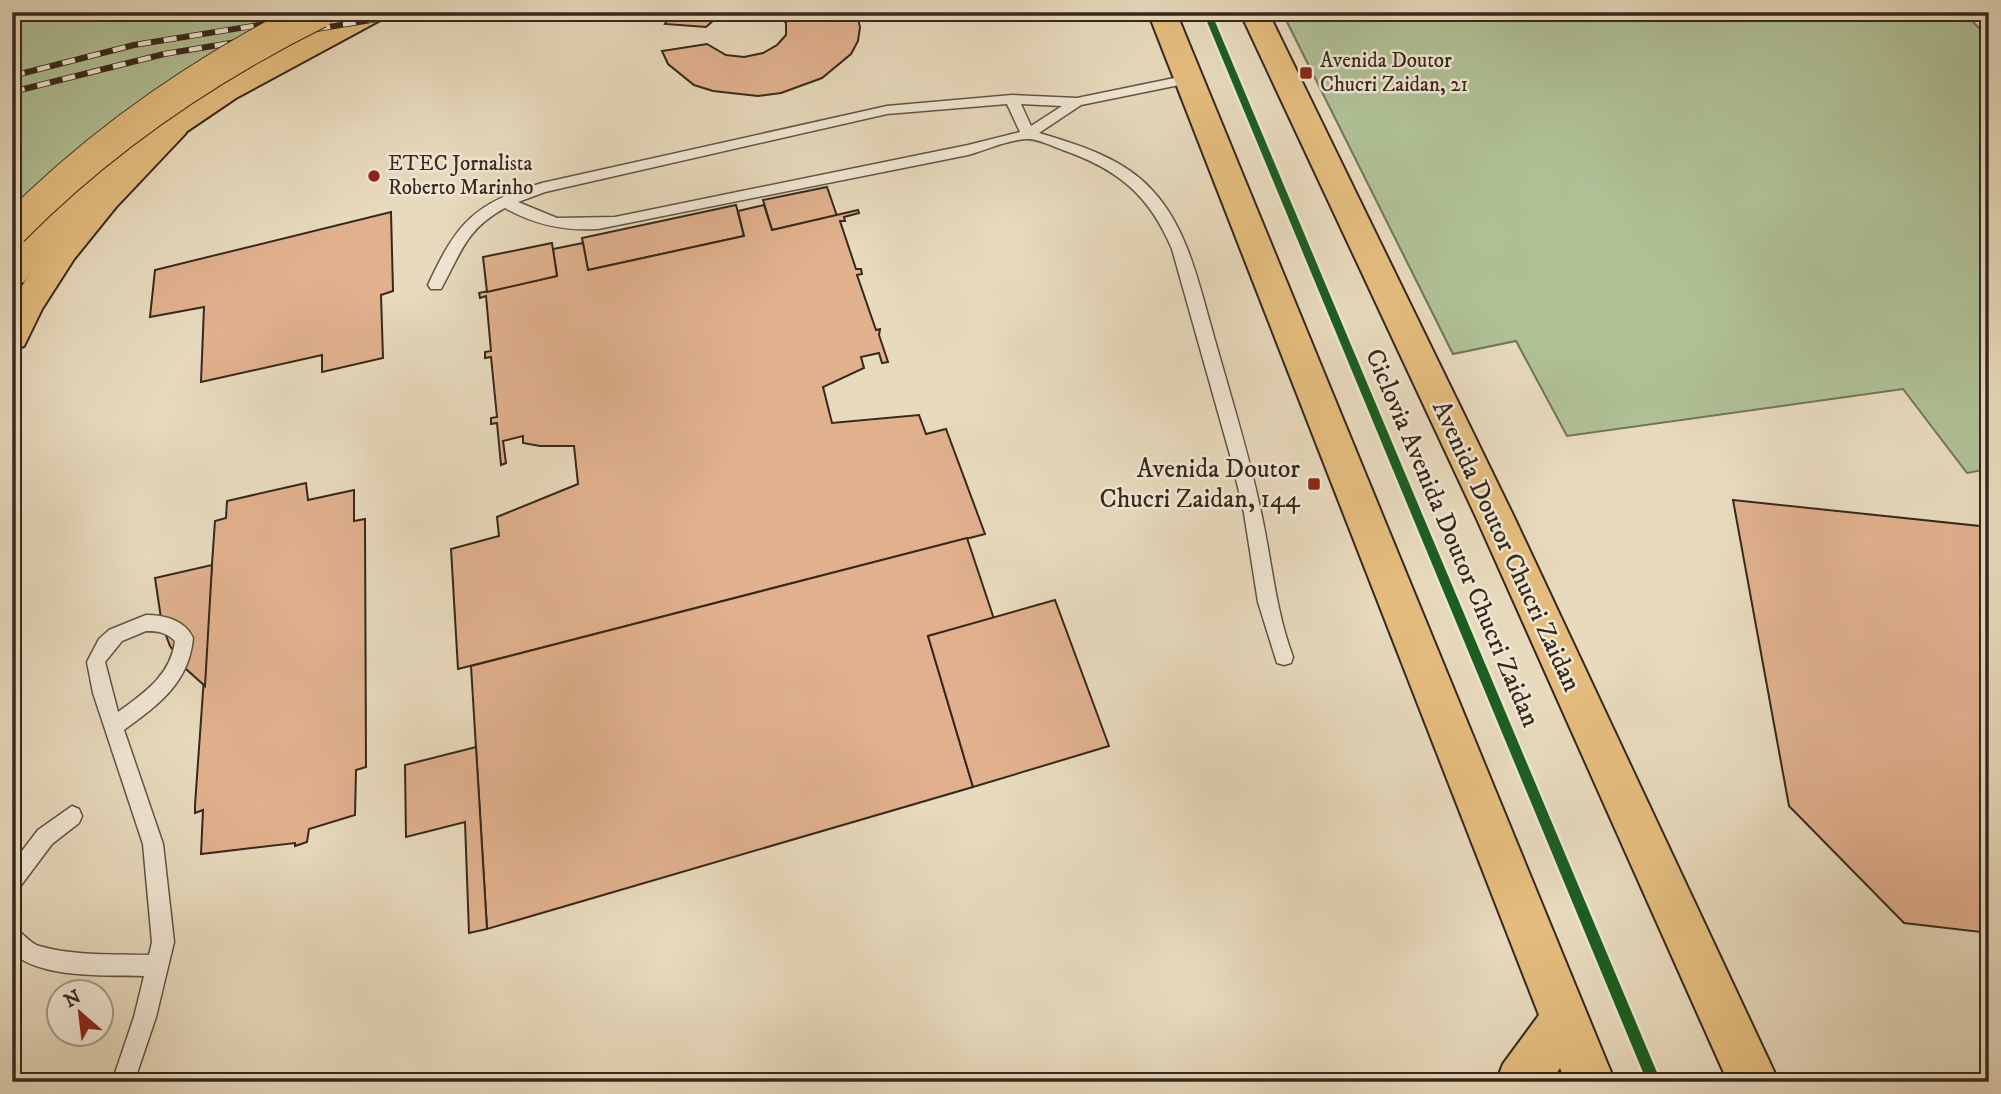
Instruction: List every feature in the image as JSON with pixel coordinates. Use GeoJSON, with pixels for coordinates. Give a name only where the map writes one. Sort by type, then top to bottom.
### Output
{"type":"FeatureCollection","features":[{"type":"Feature","properties":{"kind":"main road"},"geometry":{"type":"LineString","coordinates":[[12,230],[35,205],[105,145],[177,92],[319,12]]}},
{"type":"Feature","properties":{"kind":"main road"},"geometry":{"type":"LineString","coordinates":[[12,274],[69,207],[182,119],[239,82],[374,12]]}},
{"type":"Feature","properties":{"kind":"main road"},"geometry":{"type":"LineString","coordinates":[[1162,12],[1590,1082]]}},
{"type":"Feature","properties":{"kind":"main road","name":"Avenida Doutor Chucri Zaidan"},"geometry":{"type":"LineString","coordinates":[[1254,12],[1495,517],[1755,1082]]}},
{"type":"Feature","properties":{"kind":"main road"},"geometry":{"type":"LineString","coordinates":[[12,337],[47,274],[84,225],[182,119]]}},
{"type":"Feature","properties":{"kind":"main road"},"geometry":{"type":"LineString","coordinates":[[1521,1082],[1565,1019]]}},
{"type":"Feature","properties":{"kind":"lane"},"geometry":{"type":"LineString","coordinates":[[436,285],[455,241],[472,220],[504,201],[542,188],[887,110],[1012,99],[1077,102],[1189,79]]}},
{"type":"Feature","properties":{"kind":"lane"},"geometry":{"type":"LineString","coordinates":[[1012,99],[1028,134],[1102,159],[1127,175],[1148,194],[1164,216],[1189,278],[1234,439],[1253,515],[1268,614],[1284,657]]}},
{"type":"Feature","properties":{"kind":"lane"},"geometry":{"type":"LineString","coordinates":[[504,201],[532,218],[558,226],[615,222],[955,152],[1028,134],[1077,102]]}},
{"type":"Feature","properties":{"kind":"lane"},"geometry":{"type":"LineString","coordinates":[[115,725],[163,690],[178,668],[184,638],[176,628],[154,620],[130,627],[107,642],[96,662],[102,693],[153,844],[163,942],[123,1082]]}},
{"type":"Feature","properties":{"kind":"lane"},"geometry":{"type":"LineString","coordinates":[[12,881],[45,836],[72,816]]}},
{"type":"Feature","properties":{"kind":"lane"},"geometry":{"type":"LineString","coordinates":[[12,937],[30,955],[81,963],[157,966]]}},
{"type":"Feature","properties":{"kind":"green space"},"geometry":{"type":"Polygon","coordinates":[[[24,12],[332,12],[12,225],[12,41],[24,12]]]}},
{"type":"Feature","properties":{"kind":"green space"},"geometry":{"type":"Polygon","coordinates":[[[1282,12],[1963,12],[1989,38],[1989,469],[1967,473],[1903,389],[1567,436],[1516,341],[1453,354],[1282,12]]]}},
{"type":"Feature","properties":{"kind":"building"},"geometry":{"type":"Polygon","coordinates":[[[673,12],[723,12],[706,27],[665,24],[673,12]]]}},
{"type":"Feature","properties":{"kind":"building"},"geometry":{"type":"Polygon","coordinates":[[[776,12],[856,12],[860,27],[858,41],[851,54],[822,78],[781,93],[758,96],[713,91],[694,85],[668,64],[662,51],[707,44],[726,55],[744,57],[763,53],[777,45],[786,35],[786,23],[776,12]]]}},
{"type":"Feature","properties":{"kind":"building"},"geometry":{"type":"Polygon","coordinates":[[[827,187],[837,216],[772,230],[763,200],[827,187]]]}},
{"type":"Feature","properties":{"kind":"building"},"geometry":{"type":"Polygon","coordinates":[[[736,205],[744,236],[588,270],[582,238],[736,205]]]}},
{"type":"Feature","properties":{"kind":"building"},"geometry":{"type":"Polygon","coordinates":[[[764,205],[772,230],[858,210],[859,213],[844,217],[845,221],[840,221],[856,269],[861,269],[862,274],[857,275],[876,330],[880,329],[879,335],[888,362],[882,363],[879,353],[861,357],[864,368],[823,387],[832,423],[919,415],[926,434],[946,429],[985,534],[458,669],[451,549],[499,536],[497,517],[578,484],[574,446],[523,443],[523,436],[503,441],[506,463],[501,465],[497,423],[491,424],[491,418],[497,417],[491,357],[485,358],[485,352],[491,351],[486,296],[480,298],[479,293],[557,276],[553,249],[583,243],[588,270],[744,236],[738,211],[764,205]]]}},
{"type":"Feature","properties":{"kind":"building"},"geometry":{"type":"Polygon","coordinates":[[[391,212],[393,291],[381,295],[383,358],[322,372],[322,355],[201,382],[204,307],[150,317],[155,270],[391,212]]]}},
{"type":"Feature","properties":{"kind":"building"},"geometry":{"type":"Polygon","coordinates":[[[552,243],[557,276],[487,292],[483,257],[552,243]]]}},
{"type":"Feature","properties":{"kind":"building"},"geometry":{"type":"Polygon","coordinates":[[[306,483],[308,500],[354,490],[354,521],[365,519],[366,767],[356,770],[355,815],[309,829],[307,842],[295,846],[295,843],[201,854],[203,810],[195,813],[195,805],[215,521],[226,518],[227,501],[306,483]]]}},
{"type":"Feature","properties":{"kind":"building"},"geometry":{"type":"Polygon","coordinates":[[[1733,500],[1989,527],[1989,933],[1904,923],[1789,806],[1733,500]]]}},
{"type":"Feature","properties":{"kind":"building"},"geometry":{"type":"Polygon","coordinates":[[[967,538],[994,619],[928,636],[973,787],[487,929],[471,666],[967,538]]]}},
{"type":"Feature","properties":{"kind":"building"},"geometry":{"type":"Polygon","coordinates":[[[212,565],[205,686],[186,669],[170,646],[162,625],[155,578],[212,565]]]}},
{"type":"Feature","properties":{"kind":"building"},"geometry":{"type":"Polygon","coordinates":[[[1055,600],[1109,746],[973,787],[928,636],[1055,600]]]}},
{"type":"Feature","properties":{"kind":"building"},"geometry":{"type":"Polygon","coordinates":[[[476,747],[487,929],[469,933],[465,822],[406,837],[405,765],[476,747]]]}},
{"type":"Feature","properties":{"kind":"railway"},"geometry":{"type":"LineString","coordinates":[[12,76],[134,45],[341,12]]}},
{"type":"Feature","properties":{"kind":"railway"},"geometry":{"type":"LineString","coordinates":[[12,92],[164,54],[420,12]]}},
{"type":"Feature","properties":{"kind":"cycle path","name":"Ciclovia Avenida Doutor Chucri Zaidan"},"geometry":{"type":"LineString","coordinates":[[1207,12],[1654,1082]]}},
{"type":"Feature","properties":{"kind":"place","name":"Avenida Doutor Chucri Zaidan, 21"},"geometry":{"type":"Point","coordinates":[1306,73]}},
{"type":"Feature","properties":{"kind":"place","name":"ETEC Jornalista Roberto Marinho"},"geometry":{"type":"Point","coordinates":[374,176]}},
{"type":"Feature","properties":{"kind":"place","name":"Avenida Doutor Chucri Zaidan, 144"},"geometry":{"type":"Point","coordinates":[1314,484]}}]}
